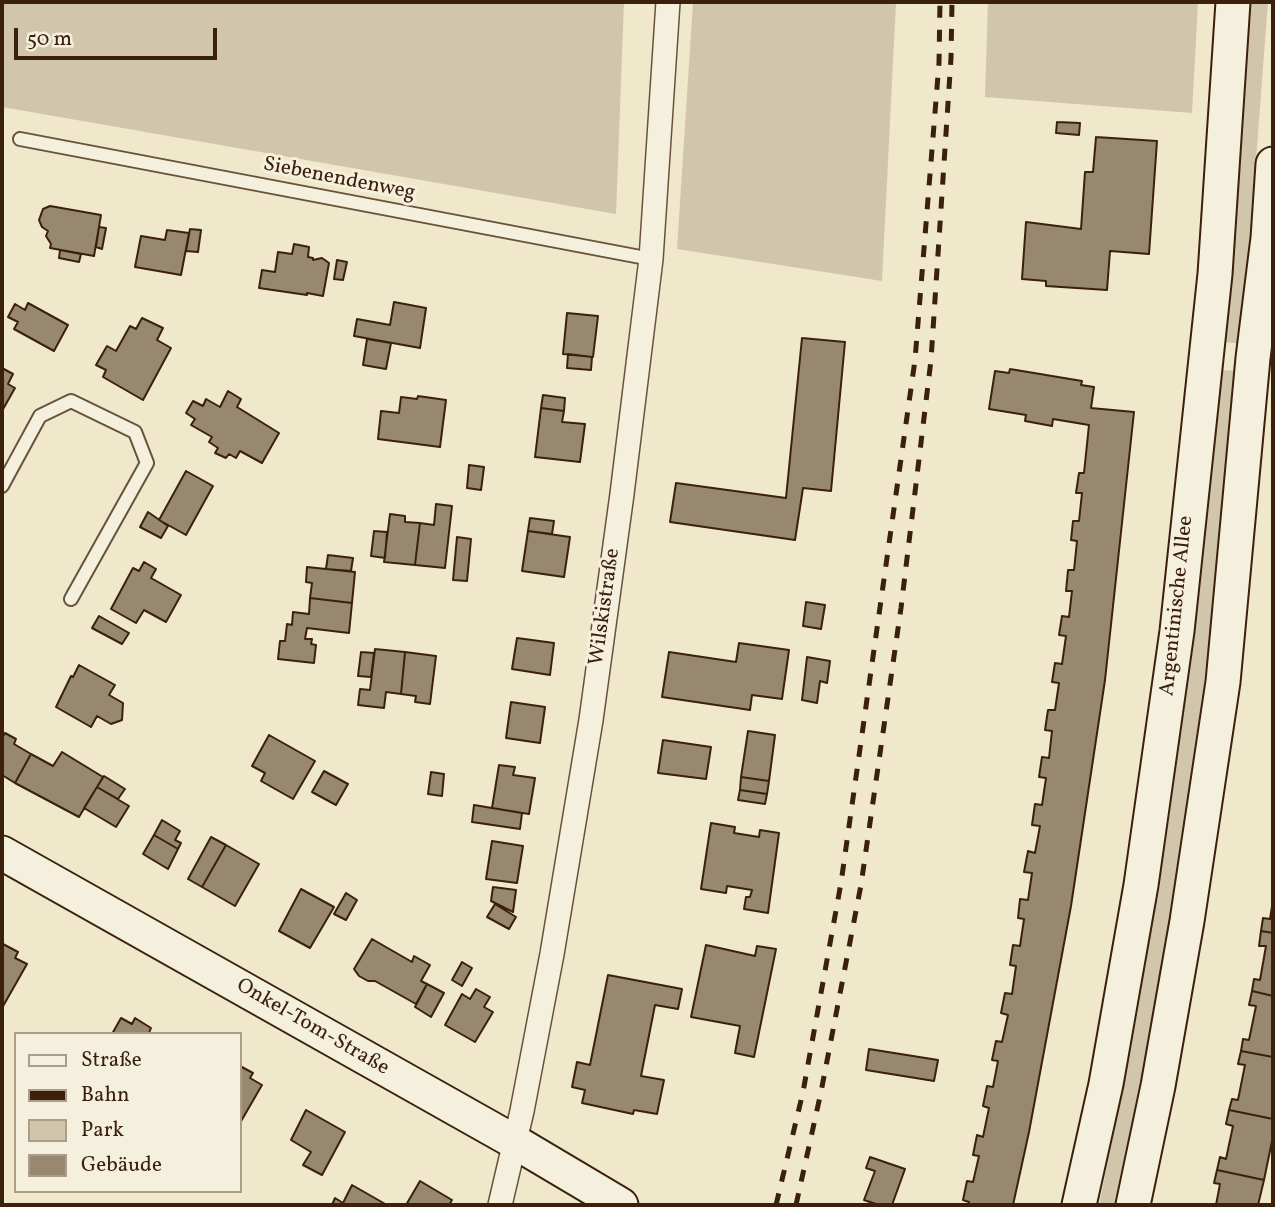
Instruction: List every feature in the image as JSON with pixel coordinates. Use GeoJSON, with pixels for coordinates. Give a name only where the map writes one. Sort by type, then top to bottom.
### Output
{"type":"FeatureCollection","features":[{"type":"Feature","properties":{"kind":"main road","name":"Argentinische Allee"},"geometry":{"type":"LineString","coordinates":[[1079,1205],[1106,1084],[1141,885],[1177,631],[1215,274],[1233,2]]}},
{"type":"Feature","properties":{"kind":"main road"},"geometry":{"type":"LineString","coordinates":[[1133,1205],[1158,1086],[1203,827],[1221,696],[1268,238],[1273,164]]}},
{"type":"Feature","properties":{"kind":"main road","name":"Onkel-Tom-Straße"},"geometry":{"type":"LineString","coordinates":[[2,853],[515,1142],[621,1205]]}},
{"type":"Feature","properties":{"kind":"street","name":"Wilskistraße"},"geometry":{"type":"LineString","coordinates":[[500,1205],[552,954],[591,720],[651,259],[668,2]]}},
{"type":"Feature","properties":{"kind":"lane","name":"Siebenendenweg"},"geometry":{"type":"LineString","coordinates":[[20,139],[651,259]]}},
{"type":"Feature","properties":{"kind":"lane"},"geometry":{"type":"LineString","coordinates":[[2,486],[40,416],[71,401],[135,432],[147,463],[71,598]]}},
{"type":"Feature","properties":{"kind":"green space"},"geometry":{"type":"Polygon","coordinates":[[[2,2],[624,2],[616,214],[2,107],[2,2]]]}},
{"type":"Feature","properties":{"kind":"green space"},"geometry":{"type":"Polygon","coordinates":[[[693,2],[896,2],[882,281],[677,249],[693,2]]]}},
{"type":"Feature","properties":{"kind":"green space"},"geometry":{"type":"Polygon","coordinates":[[[988,2],[1198,2],[1192,113],[985,97],[988,2]]]}},
{"type":"Feature","properties":{"kind":"green space"},"geometry":{"type":"Polygon","coordinates":[[[1250,2],[1268,2],[1242,344],[1224,342],[1250,2]]]}},
{"type":"Feature","properties":{"kind":"green space"},"geometry":{"type":"Polygon","coordinates":[[[1221,370],[1240,371],[1203,706],[1174,908],[1119,1205],[1099,1205],[1137,1016],[1169,817],[1202,560],[1221,370]]]}},
{"type":"Feature","properties":{"kind":"building"},"geometry":{"type":"Polygon","coordinates":[[[1057,122],[1080,123],[1079,135],[1056,133],[1057,122]]]}},
{"type":"Feature","properties":{"kind":"building"},"geometry":{"type":"Polygon","coordinates":[[[1096,137],[1157,141],[1149,254],[1110,251],[1107,290],[1046,286],[1046,281],[1022,279],[1026,222],[1081,229],[1085,172],[1093,172],[1096,137]]]}},
{"type":"Feature","properties":{"kind":"building"},"geometry":{"type":"Polygon","coordinates":[[[50,206],[101,215],[94,256],[50,248],[51,244],[46,236],[48,231],[42,227],[39,220],[43,209],[50,206]]]}},
{"type":"Feature","properties":{"kind":"building"},"geometry":{"type":"Polygon","coordinates":[[[99,227],[106,228],[102,249],[96,247],[99,227]]]}},
{"type":"Feature","properties":{"kind":"building"},"geometry":{"type":"Polygon","coordinates":[[[190,229],[201,230],[198,252],[186,251],[190,229]]]}},
{"type":"Feature","properties":{"kind":"building"},"geometry":{"type":"Polygon","coordinates":[[[167,230],[189,233],[181,275],[135,267],[141,236],[165,240],[167,230]]]}},
{"type":"Feature","properties":{"kind":"building"},"geometry":{"type":"Polygon","coordinates":[[[294,244],[309,247],[308,257],[313,260],[322,258],[329,263],[323,296],[259,288],[262,270],[275,272],[278,252],[292,254],[294,244]]]}},
{"type":"Feature","properties":{"kind":"building"},"geometry":{"type":"Polygon","coordinates":[[[60,250],[81,254],[79,262],[59,258],[60,250]]]}},
{"type":"Feature","properties":{"kind":"building"},"geometry":{"type":"Polygon","coordinates":[[[337,260],[347,262],[343,280],[334,279],[337,260]]]}},
{"type":"Feature","properties":{"kind":"building"},"geometry":{"type":"Polygon","coordinates":[[[394,302],[426,308],[420,348],[354,336],[357,319],[390,325],[394,302]]]}},
{"type":"Feature","properties":{"kind":"building"},"geometry":{"type":"Polygon","coordinates":[[[28,303],[68,325],[54,351],[14,329],[18,322],[8,317],[15,304],[25,310],[28,303]]]}},
{"type":"Feature","properties":{"kind":"building"},"geometry":{"type":"Polygon","coordinates":[[[567,313],[598,316],[593,357],[563,354],[567,313]]]}},
{"type":"Feature","properties":{"kind":"building"},"geometry":{"type":"Polygon","coordinates":[[[142,318],[163,328],[157,340],[171,348],[143,400],[103,377],[106,370],[96,365],[107,346],[116,351],[130,326],[136,329],[142,318]]]}},
{"type":"Feature","properties":{"kind":"building"},"geometry":{"type":"Polygon","coordinates":[[[802,338],[845,342],[831,491],[803,488],[795,540],[670,522],[676,483],[786,498],[802,338]]]}},
{"type":"Feature","properties":{"kind":"building"},"geometry":{"type":"Polygon","coordinates":[[[367,339],[391,343],[386,369],[363,365],[367,339]]]}},
{"type":"Feature","properties":{"kind":"building"},"geometry":{"type":"Polygon","coordinates":[[[568,354],[592,357],[591,370],[567,368],[568,354]]]}},
{"type":"Feature","properties":{"kind":"building"},"geometry":{"type":"Polygon","coordinates":[[[2,368],[13,374],[8,384],[15,388],[2,411],[2,368]]]}},
{"type":"Feature","properties":{"kind":"building"},"geometry":{"type":"Polygon","coordinates":[[[1010,369],[1082,381],[1081,385],[1094,387],[1091,408],[1134,412],[1105,680],[1071,906],[1029,1132],[1013,1205],[968,1205],[969,1202],[963,1200],[967,1181],[973,1182],[979,1156],[973,1155],[977,1135],[983,1137],[989,1108],[983,1106],[987,1086],[993,1087],[998,1061],[992,1060],[996,1041],[1002,1042],[1008,1015],[1001,1013],[1005,993],[1012,994],[1016,966],[1010,965],[1013,945],[1020,946],[1024,919],[1018,918],[1020,899],[1028,900],[1032,873],[1024,872],[1028,851],[1035,853],[1040,826],[1032,825],[1035,804],[1042,805],[1046,778],[1039,777],[1042,757],[1049,758],[1052,731],[1045,730],[1048,710],[1055,710],[1059,683],[1052,682],[1055,663],[1062,664],[1066,636],[1059,635],[1062,616],[1069,617],[1072,591],[1066,591],[1068,570],[1074,570],[1077,541],[1071,540],[1073,521],[1079,521],[1082,493],[1076,493],[1079,473],[1084,473],[1089,425],[1053,419],[1052,426],[1025,421],[1026,415],[989,409],[995,371],[1009,373],[1010,369]]]}},
{"type":"Feature","properties":{"kind":"building"},"geometry":{"type":"Polygon","coordinates":[[[228,391],[241,399],[237,407],[279,433],[262,463],[240,451],[236,458],[229,454],[226,458],[215,453],[218,448],[209,442],[212,437],[191,425],[195,419],[186,413],[193,401],[203,406],[206,399],[220,407],[228,391]]]}},
{"type":"Feature","properties":{"kind":"building"},"geometry":{"type":"Polygon","coordinates":[[[543,395],[565,398],[564,411],[541,408],[543,395]]]}},
{"type":"Feature","properties":{"kind":"building"},"geometry":{"type":"Polygon","coordinates":[[[418,396],[446,400],[440,447],[378,439],[381,411],[399,413],[401,397],[417,399],[418,396]]]}},
{"type":"Feature","properties":{"kind":"building"},"geometry":{"type":"Polygon","coordinates":[[[541,408],[564,411],[562,422],[585,424],[580,462],[535,457],[541,408]]]}},
{"type":"Feature","properties":{"kind":"building"},"geometry":{"type":"Polygon","coordinates":[[[469,465],[484,467],[481,490],[467,488],[469,465]]]}},
{"type":"Feature","properties":{"kind":"building"},"geometry":{"type":"Polygon","coordinates":[[[186,471],[213,486],[186,535],[159,520],[186,471]]]}},
{"type":"Feature","properties":{"kind":"building"},"geometry":{"type":"Polygon","coordinates":[[[436,504],[452,506],[445,568],[415,565],[420,523],[434,525],[436,504]]]}},
{"type":"Feature","properties":{"kind":"building"},"geometry":{"type":"Polygon","coordinates":[[[148,512],[168,526],[161,538],[140,527],[148,512]]]}},
{"type":"Feature","properties":{"kind":"building"},"geometry":{"type":"Polygon","coordinates":[[[390,514],[405,516],[405,522],[420,523],[415,565],[384,562],[390,514]]]}},
{"type":"Feature","properties":{"kind":"building"},"geometry":{"type":"Polygon","coordinates":[[[530,518],[554,521],[552,534],[528,531],[530,518]]]}},
{"type":"Feature","properties":{"kind":"building"},"geometry":{"type":"Polygon","coordinates":[[[374,531],[387,532],[385,558],[371,556],[374,531]]]}},
{"type":"Feature","properties":{"kind":"building"},"geometry":{"type":"Polygon","coordinates":[[[528,531],[570,537],[564,577],[522,571],[528,531]]]}},
{"type":"Feature","properties":{"kind":"building"},"geometry":{"type":"Polygon","coordinates":[[[457,537],[471,539],[467,581],[453,580],[457,537]]]}},
{"type":"Feature","properties":{"kind":"building"},"geometry":{"type":"Polygon","coordinates":[[[328,555],[353,558],[351,571],[326,569],[328,555]]]}},
{"type":"Feature","properties":{"kind":"building"},"geometry":{"type":"Polygon","coordinates":[[[144,562],[156,569],[151,578],[181,595],[166,622],[144,610],[136,623],[111,609],[133,568],[139,571],[144,562]]]}},
{"type":"Feature","properties":{"kind":"building"},"geometry":{"type":"Polygon","coordinates":[[[307,567],[355,572],[352,603],[310,598],[312,583],[306,582],[307,567]]]}},
{"type":"Feature","properties":{"kind":"building"},"geometry":{"type":"Polygon","coordinates":[[[310,598],[352,603],[349,633],[307,628],[305,639],[312,639],[311,644],[316,645],[314,663],[278,659],[280,641],[285,641],[287,624],[292,625],[293,612],[309,614],[310,598]]]}},
{"type":"Feature","properties":{"kind":"building"},"geometry":{"type":"Polygon","coordinates":[[[806,602],[825,605],[821,629],[803,626],[806,602]]]}},
{"type":"Feature","properties":{"kind":"building"},"geometry":{"type":"Polygon","coordinates":[[[99,616],[129,633],[122,644],[92,628],[99,616]]]}},
{"type":"Feature","properties":{"kind":"building"},"geometry":{"type":"Polygon","coordinates":[[[517,638],[554,643],[550,675],[512,669],[517,638]]]}},
{"type":"Feature","properties":{"kind":"building"},"geometry":{"type":"Polygon","coordinates":[[[739,643],[789,650],[782,699],[752,695],[750,710],[662,697],[669,652],[736,662],[739,643]]]}},
{"type":"Feature","properties":{"kind":"building"},"geometry":{"type":"Polygon","coordinates":[[[375,649],[405,652],[401,694],[386,692],[384,708],[358,705],[360,689],[370,690],[375,649]]]}},
{"type":"Feature","properties":{"kind":"building"},"geometry":{"type":"Polygon","coordinates":[[[361,652],[374,653],[371,677],[358,676],[361,652]]]}},
{"type":"Feature","properties":{"kind":"building"},"geometry":{"type":"Polygon","coordinates":[[[405,652],[436,656],[430,704],[415,702],[416,696],[401,694],[405,652]]]}},
{"type":"Feature","properties":{"kind":"building"},"geometry":{"type":"Polygon","coordinates":[[[807,657],[830,661],[827,683],[820,681],[817,703],[802,700],[807,657]]]}},
{"type":"Feature","properties":{"kind":"building"},"geometry":{"type":"Polygon","coordinates":[[[79,665],[115,685],[109,695],[123,703],[122,720],[111,724],[97,716],[91,727],[56,707],[79,665]]]}},
{"type":"Feature","properties":{"kind":"building"},"geometry":{"type":"Polygon","coordinates":[[[511,702],[545,707],[540,743],[506,738],[511,702]]]}},
{"type":"Feature","properties":{"kind":"building"},"geometry":{"type":"Polygon","coordinates":[[[748,731],[775,735],[769,781],[741,777],[748,731]]]}},
{"type":"Feature","properties":{"kind":"building"},"geometry":{"type":"Polygon","coordinates":[[[5,733],[16,739],[14,744],[31,754],[15,783],[2,775],[2,738],[5,733]]]}},
{"type":"Feature","properties":{"kind":"building"},"geometry":{"type":"Polygon","coordinates":[[[269,735],[315,761],[293,799],[261,781],[265,773],[252,766],[269,735]]]}},
{"type":"Feature","properties":{"kind":"building"},"geometry":{"type":"Polygon","coordinates":[[[663,740],[711,747],[706,779],[658,773],[663,740]]]}},
{"type":"Feature","properties":{"kind":"building"},"geometry":{"type":"Polygon","coordinates":[[[62,752],[103,777],[79,817],[15,783],[31,754],[53,766],[62,752]]]}},
{"type":"Feature","properties":{"kind":"building"},"geometry":{"type":"Polygon","coordinates":[[[499,765],[515,767],[513,775],[535,778],[529,814],[492,808],[499,765]]]}},
{"type":"Feature","properties":{"kind":"building"},"geometry":{"type":"Polygon","coordinates":[[[324,771],[348,784],[336,805],[312,792],[324,771]]]}},
{"type":"Feature","properties":{"kind":"building"},"geometry":{"type":"Polygon","coordinates":[[[431,772],[444,774],[442,796],[428,794],[431,772]]]}},
{"type":"Feature","properties":{"kind":"building"},"geometry":{"type":"Polygon","coordinates":[[[104,776],[125,789],[118,799],[97,787],[104,776]]]}},
{"type":"Feature","properties":{"kind":"building"},"geometry":{"type":"Polygon","coordinates":[[[741,777],[769,781],[767,794],[740,790],[741,777]]]}},
{"type":"Feature","properties":{"kind":"building"},"geometry":{"type":"Polygon","coordinates":[[[97,787],[129,806],[116,827],[84,808],[97,787]]]}},
{"type":"Feature","properties":{"kind":"building"},"geometry":{"type":"Polygon","coordinates":[[[740,790],[767,794],[765,804],[738,800],[740,790]]]}},
{"type":"Feature","properties":{"kind":"building"},"geometry":{"type":"Polygon","coordinates":[[[474,805],[522,813],[520,829],[472,822],[474,805]]]}},
{"type":"Feature","properties":{"kind":"building"},"geometry":{"type":"Polygon","coordinates":[[[162,820],[180,831],[175,840],[181,843],[178,849],[154,835],[162,820]]]}},
{"type":"Feature","properties":{"kind":"building"},"geometry":{"type":"Polygon","coordinates":[[[711,823],[735,827],[734,833],[759,837],[760,830],[779,833],[768,913],[744,909],[746,897],[750,897],[752,890],[727,886],[726,893],[701,889],[711,823]]]}},
{"type":"Feature","properties":{"kind":"building"},"geometry":{"type":"Polygon","coordinates":[[[154,835],[178,849],[168,869],[143,854],[154,835]]]}},
{"type":"Feature","properties":{"kind":"building"},"geometry":{"type":"Polygon","coordinates":[[[211,837],[226,845],[202,887],[188,879],[211,837]]]}},
{"type":"Feature","properties":{"kind":"building"},"geometry":{"type":"Polygon","coordinates":[[[492,841],[523,846],[517,883],[486,879],[492,841]]]}},
{"type":"Feature","properties":{"kind":"building"},"geometry":{"type":"Polygon","coordinates":[[[226,845],[259,864],[235,906],[202,887],[226,845]]]}},
{"type":"Feature","properties":{"kind":"building"},"geometry":{"type":"Polygon","coordinates":[[[493,887],[516,890],[513,912],[491,901],[493,887]]]}},
{"type":"Feature","properties":{"kind":"building"},"geometry":{"type":"Polygon","coordinates":[[[301,889],[334,907],[310,948],[279,931],[301,889]]]}},
{"type":"Feature","properties":{"kind":"building"},"geometry":{"type":"Polygon","coordinates":[[[346,893],[357,900],[346,920],[334,914],[346,893]]]}},
{"type":"Feature","properties":{"kind":"building"},"geometry":{"type":"Polygon","coordinates":[[[1273,900],[1273,933],[1261,931],[1263,918],[1270,919],[1273,900]]]}},
{"type":"Feature","properties":{"kind":"building"},"geometry":{"type":"Polygon","coordinates":[[[495,904],[516,917],[509,929],[487,917],[495,904]]]}},
{"type":"Feature","properties":{"kind":"building"},"geometry":{"type":"Polygon","coordinates":[[[1261,931],[1273,933],[1273,996],[1252,991],[1254,979],[1260,980],[1266,946],[1259,946],[1261,931]]]}},
{"type":"Feature","properties":{"kind":"building"},"geometry":{"type":"Polygon","coordinates":[[[372,939],[412,962],[414,956],[430,965],[421,981],[427,984],[416,1004],[375,981],[359,976],[354,969],[372,939]]]}},
{"type":"Feature","properties":{"kind":"building"},"geometry":{"type":"Polygon","coordinates":[[[3,944],[18,952],[15,958],[27,964],[2,1008],[3,944]]]}},
{"type":"Feature","properties":{"kind":"building"},"geometry":{"type":"Polygon","coordinates":[[[706,945],[755,956],[757,946],[776,949],[754,1057],[735,1053],[740,1026],[691,1017],[706,945]]]}},
{"type":"Feature","properties":{"kind":"building"},"geometry":{"type":"Polygon","coordinates":[[[462,962],[472,968],[462,986],[452,980],[462,962]]]}},
{"type":"Feature","properties":{"kind":"building"},"geometry":{"type":"Polygon","coordinates":[[[608,975],[682,989],[678,1009],[655,1005],[641,1076],[664,1080],[657,1114],[634,1110],[633,1114],[582,1103],[585,1090],[572,1087],[577,1062],[590,1065],[608,975]]]}},
{"type":"Feature","properties":{"kind":"building"},"geometry":{"type":"Polygon","coordinates":[[[427,984],[444,993],[431,1017],[415,1007],[427,984]]]}},
{"type":"Feature","properties":{"kind":"building"},"geometry":{"type":"Polygon","coordinates":[[[476,989],[490,997],[484,1007],[493,1012],[475,1042],[445,1025],[462,994],[470,999],[476,989]]]}},
{"type":"Feature","properties":{"kind":"building"},"geometry":{"type":"Polygon","coordinates":[[[1252,991],[1273,996],[1273,1057],[1241,1051],[1243,1039],[1249,1040],[1256,1006],[1249,1005],[1252,991]]]}},
{"type":"Feature","properties":{"kind":"building"},"geometry":{"type":"Polygon","coordinates":[[[121,1018],[132,1024],[135,1018],[151,1028],[149,1032],[113,1032],[121,1018]]]}},
{"type":"Feature","properties":{"kind":"building"},"geometry":{"type":"Polygon","coordinates":[[[869,1049],[938,1060],[934,1081],[866,1070],[869,1049]]]}},
{"type":"Feature","properties":{"kind":"building"},"geometry":{"type":"Polygon","coordinates":[[[1241,1051],[1273,1057],[1273,1119],[1229,1110],[1232,1099],[1238,1100],[1245,1065],[1238,1064],[1241,1051]]]}},
{"type":"Feature","properties":{"kind":"building"},"geometry":{"type":"Polygon","coordinates":[[[242,1067],[253,1073],[250,1078],[262,1085],[242,1120],[242,1067]]]}},
{"type":"Feature","properties":{"kind":"building"},"geometry":{"type":"Polygon","coordinates":[[[306,1110],[345,1132],[322,1175],[303,1165],[311,1152],[291,1140],[306,1110]]]}},
{"type":"Feature","properties":{"kind":"building"},"geometry":{"type":"Polygon","coordinates":[[[1229,1110],[1273,1119],[1273,1136],[1264,1180],[1217,1170],[1220,1157],[1226,1159],[1233,1126],[1226,1124],[1229,1110]]]}},
{"type":"Feature","properties":{"kind":"building"},"geometry":{"type":"Polygon","coordinates":[[[870,1157],[905,1169],[892,1205],[879,1205],[864,1200],[875,1171],[866,1168],[870,1157]]]}},
{"type":"Feature","properties":{"kind":"building"},"geometry":{"type":"Polygon","coordinates":[[[1217,1170],[1264,1180],[1258,1205],[1216,1205],[1220,1184],[1214,1183],[1217,1170]]]}},
{"type":"Feature","properties":{"kind":"building"},"geometry":{"type":"Polygon","coordinates":[[[420,1181],[452,1200],[449,1205],[406,1205],[420,1181]]]}},
{"type":"Feature","properties":{"kind":"building"},"geometry":{"type":"Polygon","coordinates":[[[352,1185],[387,1205],[332,1205],[335,1198],[343,1203],[352,1185]]]}},
{"type":"Feature","properties":{"kind":"railway"},"geometry":{"type":"LineString","coordinates":[[776,1205],[803,1092],[841,883],[915,360],[939,63],[940,2]]}},
{"type":"Feature","properties":{"kind":"railway"},"geometry":{"type":"LineString","coordinates":[[796,1205],[861,885],[901,608],[931,360],[951,58],[952,2]]}}]}
